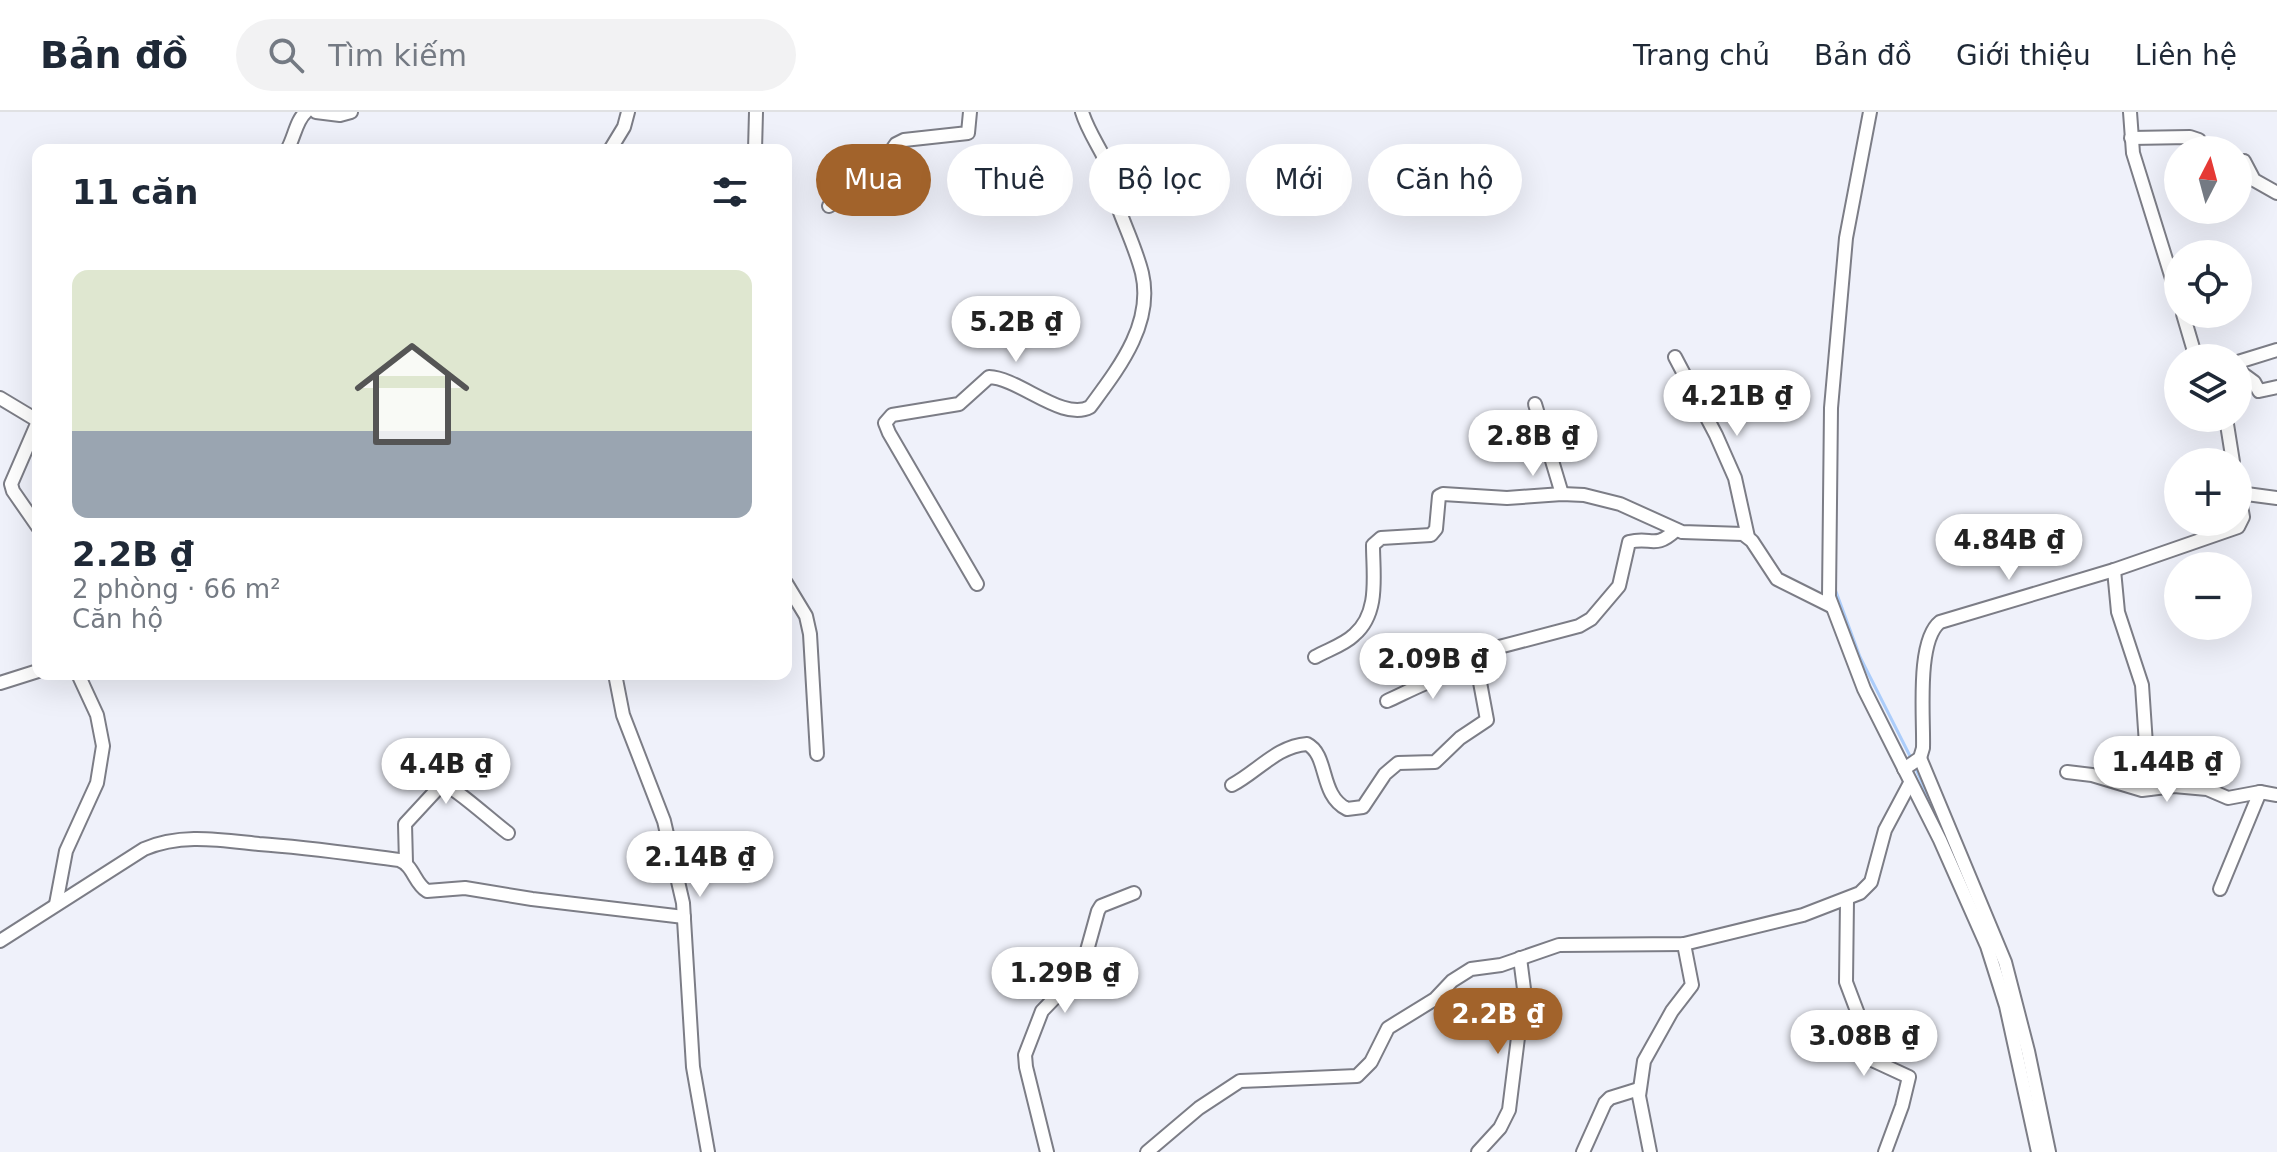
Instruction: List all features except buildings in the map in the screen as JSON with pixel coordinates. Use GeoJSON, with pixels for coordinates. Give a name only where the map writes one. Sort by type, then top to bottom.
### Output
{"type":"FeatureCollection","features":[{"type":"Feature","properties":{"kind":"street"},"geometry":{"type":"LineString","coordinates":[[291,144],[301,116],[306,112]]}},
{"type":"Feature","properties":{"kind":"street"},"geometry":{"type":"LineString","coordinates":[[316,112],[340,115],[351,112]]}},
{"type":"Feature","properties":{"kind":"street"},"geometry":{"type":"LineString","coordinates":[[614,144],[624,127],[628,112]]}},
{"type":"Feature","properties":{"kind":"street"},"geometry":{"type":"LineString","coordinates":[[755,144],[756,112]]}},
{"type":"Feature","properties":{"kind":"street"},"geometry":{"type":"LineString","coordinates":[[896,144],[904,140],[968,133],[970,112]]}},
{"type":"Feature","properties":{"kind":"street"},"geometry":{"type":"LineString","coordinates":[[977,584],[885,423],[892,415],[959,404],[989,377],[1008,380],[1043,399],[1075,411],[1084,411],[1118,369],[1141,320],[1143,275],[1128,226],[1115,199],[1110,169],[1082,112]]}},
{"type":"Feature","properties":{"kind":"street"},"geometry":{"type":"LineString","coordinates":[[1870,112],[1846,238],[1831,408],[1831,606],[1864,689],[1912,764],[2005,962],[2049,1152]]}},
{"type":"Feature","properties":{"kind":"street"},"geometry":{"type":"LineString","coordinates":[[2130,112],[2136,161],[2164,252]]}},
{"type":"Feature","properties":{"kind":"street"},"geometry":{"type":"LineString","coordinates":[[2131,138],[2164,137]]}},
{"type":"Feature","properties":{"kind":"street"},"geometry":{"type":"LineString","coordinates":[[2252,176],[2277,193]]}},
{"type":"Feature","properties":{"kind":"street"},"geometry":{"type":"LineString","coordinates":[[2252,361],[2277,350]]}},
{"type":"Feature","properties":{"kind":"street"},"geometry":{"type":"LineString","coordinates":[[1675,357],[1735,478],[1748,537],[1777,579],[1831,606]]}},
{"type":"Feature","properties":{"kind":"street"},"geometry":{"type":"LineString","coordinates":[[2252,380],[2259,391],[2277,387]]}},
{"type":"Feature","properties":{"kind":"street"},"geometry":{"type":"LineString","coordinates":[[0,398],[32,417]]}},
{"type":"Feature","properties":{"kind":"street"},"geometry":{"type":"LineString","coordinates":[[1535,404],[1562,494]]}},
{"type":"Feature","properties":{"kind":"street"},"geometry":{"type":"LineString","coordinates":[[32,436],[11,484],[32,518]]}},
{"type":"Feature","properties":{"kind":"street"},"geometry":{"type":"LineString","coordinates":[[1315,657],[1353,636],[1367,618],[1374,592],[1373,545],[1376,540],[1431,535],[1436,529],[1439,496],[1507,498],[1562,494],[1603,499],[1645,514],[1676,530],[1737,533],[1748,537]]}},
{"type":"Feature","properties":{"kind":"street"},"geometry":{"type":"LineString","coordinates":[[2252,494],[2277,498]]}},
{"type":"Feature","properties":{"kind":"street"},"geometry":{"type":"LineString","coordinates":[[1232,785],[1254,772],[1267,759],[1300,744],[1307,744],[1316,751],[1333,798],[1347,809],[1363,807],[1391,767],[1407,761],[1435,762],[1460,738],[1487,720],[1480,672],[1494,652],[1505,644],[1579,626],[1591,619],[1619,586],[1629,542],[1659,542],[1676,530]]}},
{"type":"Feature","properties":{"kind":"street"},"geometry":{"type":"LineString","coordinates":[[1147,1152],[1199,1108],[1240,1081],[1357,1076],[1371,1062],[1388,1028],[1435,999],[1461,973],[1471,969],[1495,967],[1568,944],[1684,944],[1803,915],[1860,893],[1871,882],[1885,830],[1910,783],[1912,764],[1923,748],[1924,667],[1934,627],[1940,622],[2114,570],[2212,536]]}},
{"type":"Feature","properties":{"kind":"street"},"geometry":{"type":"LineString","coordinates":[[2114,570],[2118,612],[2142,685],[2149,789]]}},
{"type":"Feature","properties":{"kind":"street"},"geometry":{"type":"LineString","coordinates":[[792,593],[806,616],[810,634],[817,754]]}},
{"type":"Feature","properties":{"kind":"street"},"geometry":{"type":"LineString","coordinates":[[1387,701],[1440,678],[1470,671],[1480,672]]}},
{"type":"Feature","properties":{"kind":"street"},"geometry":{"type":"LineString","coordinates":[[0,683],[32,673]]}},
{"type":"Feature","properties":{"kind":"street"},"geometry":{"type":"LineString","coordinates":[[56,904],[66,851],[97,783],[103,746],[97,715],[81,680]]}},
{"type":"Feature","properties":{"kind":"street"},"geometry":{"type":"LineString","coordinates":[[616,680],[623,715],[664,821],[684,917],[693,1067],[707,1146]]}},
{"type":"Feature","properties":{"kind":"street"},"geometry":{"type":"LineString","coordinates":[[2067,772],[2149,789],[2174,786],[2207,789],[2228,798],[2260,792],[2277,795]]}},
{"type":"Feature","properties":{"kind":"street"},"geometry":{"type":"LineString","coordinates":[[1910,783],[1940,840],[1998,979],[2038,1152]]}},
{"type":"Feature","properties":{"kind":"street"},"geometry":{"type":"LineString","coordinates":[[508,833],[467,802],[452,786],[442,784],[405,824],[406,863],[427,891],[465,888],[684,917]]}},
{"type":"Feature","properties":{"kind":"street"},"geometry":{"type":"LineString","coordinates":[[2220,889],[2260,792]]}},
{"type":"Feature","properties":{"kind":"street"},"geometry":{"type":"LineString","coordinates":[[0,941],[144,849],[181,839],[320,849],[406,863]]}},
{"type":"Feature","properties":{"kind":"street"},"geometry":{"type":"LineString","coordinates":[[1047,1152],[1026,1067],[1025,1055],[1033,1031],[1042,1011],[1083,965],[1101,906],[1134,893]]}},
{"type":"Feature","properties":{"kind":"street"},"geometry":{"type":"LineString","coordinates":[[1847,900],[1846,982],[1860,1019],[1857,1053],[1909,1077],[1885,1152]]}},
{"type":"Feature","properties":{"kind":"street"},"geometry":{"type":"LineString","coordinates":[[1650,1152],[1639,1089],[1646,1054],[1692,985],[1684,944]]}},
{"type":"Feature","properties":{"kind":"street"},"geometry":{"type":"LineString","coordinates":[[1478,1152],[1500,1128],[1509,1110],[1524,989],[1520,958]]}},
{"type":"Feature","properties":{"kind":"street"},"geometry":{"type":"LineString","coordinates":[[1583,1152],[1605,1103],[1610,1098],[1639,1089]]}},
{"type":"Feature","properties":{"kind":"waterway"},"geometry":{"type":"LineString","coordinates":[[1835,589],[1860,657],[1912,760]]}},
{"type":"Feature","properties":{"kind":"waterway"},"geometry":{"type":"LineString","coordinates":[[1915,767],[1965,881]]}}]}
